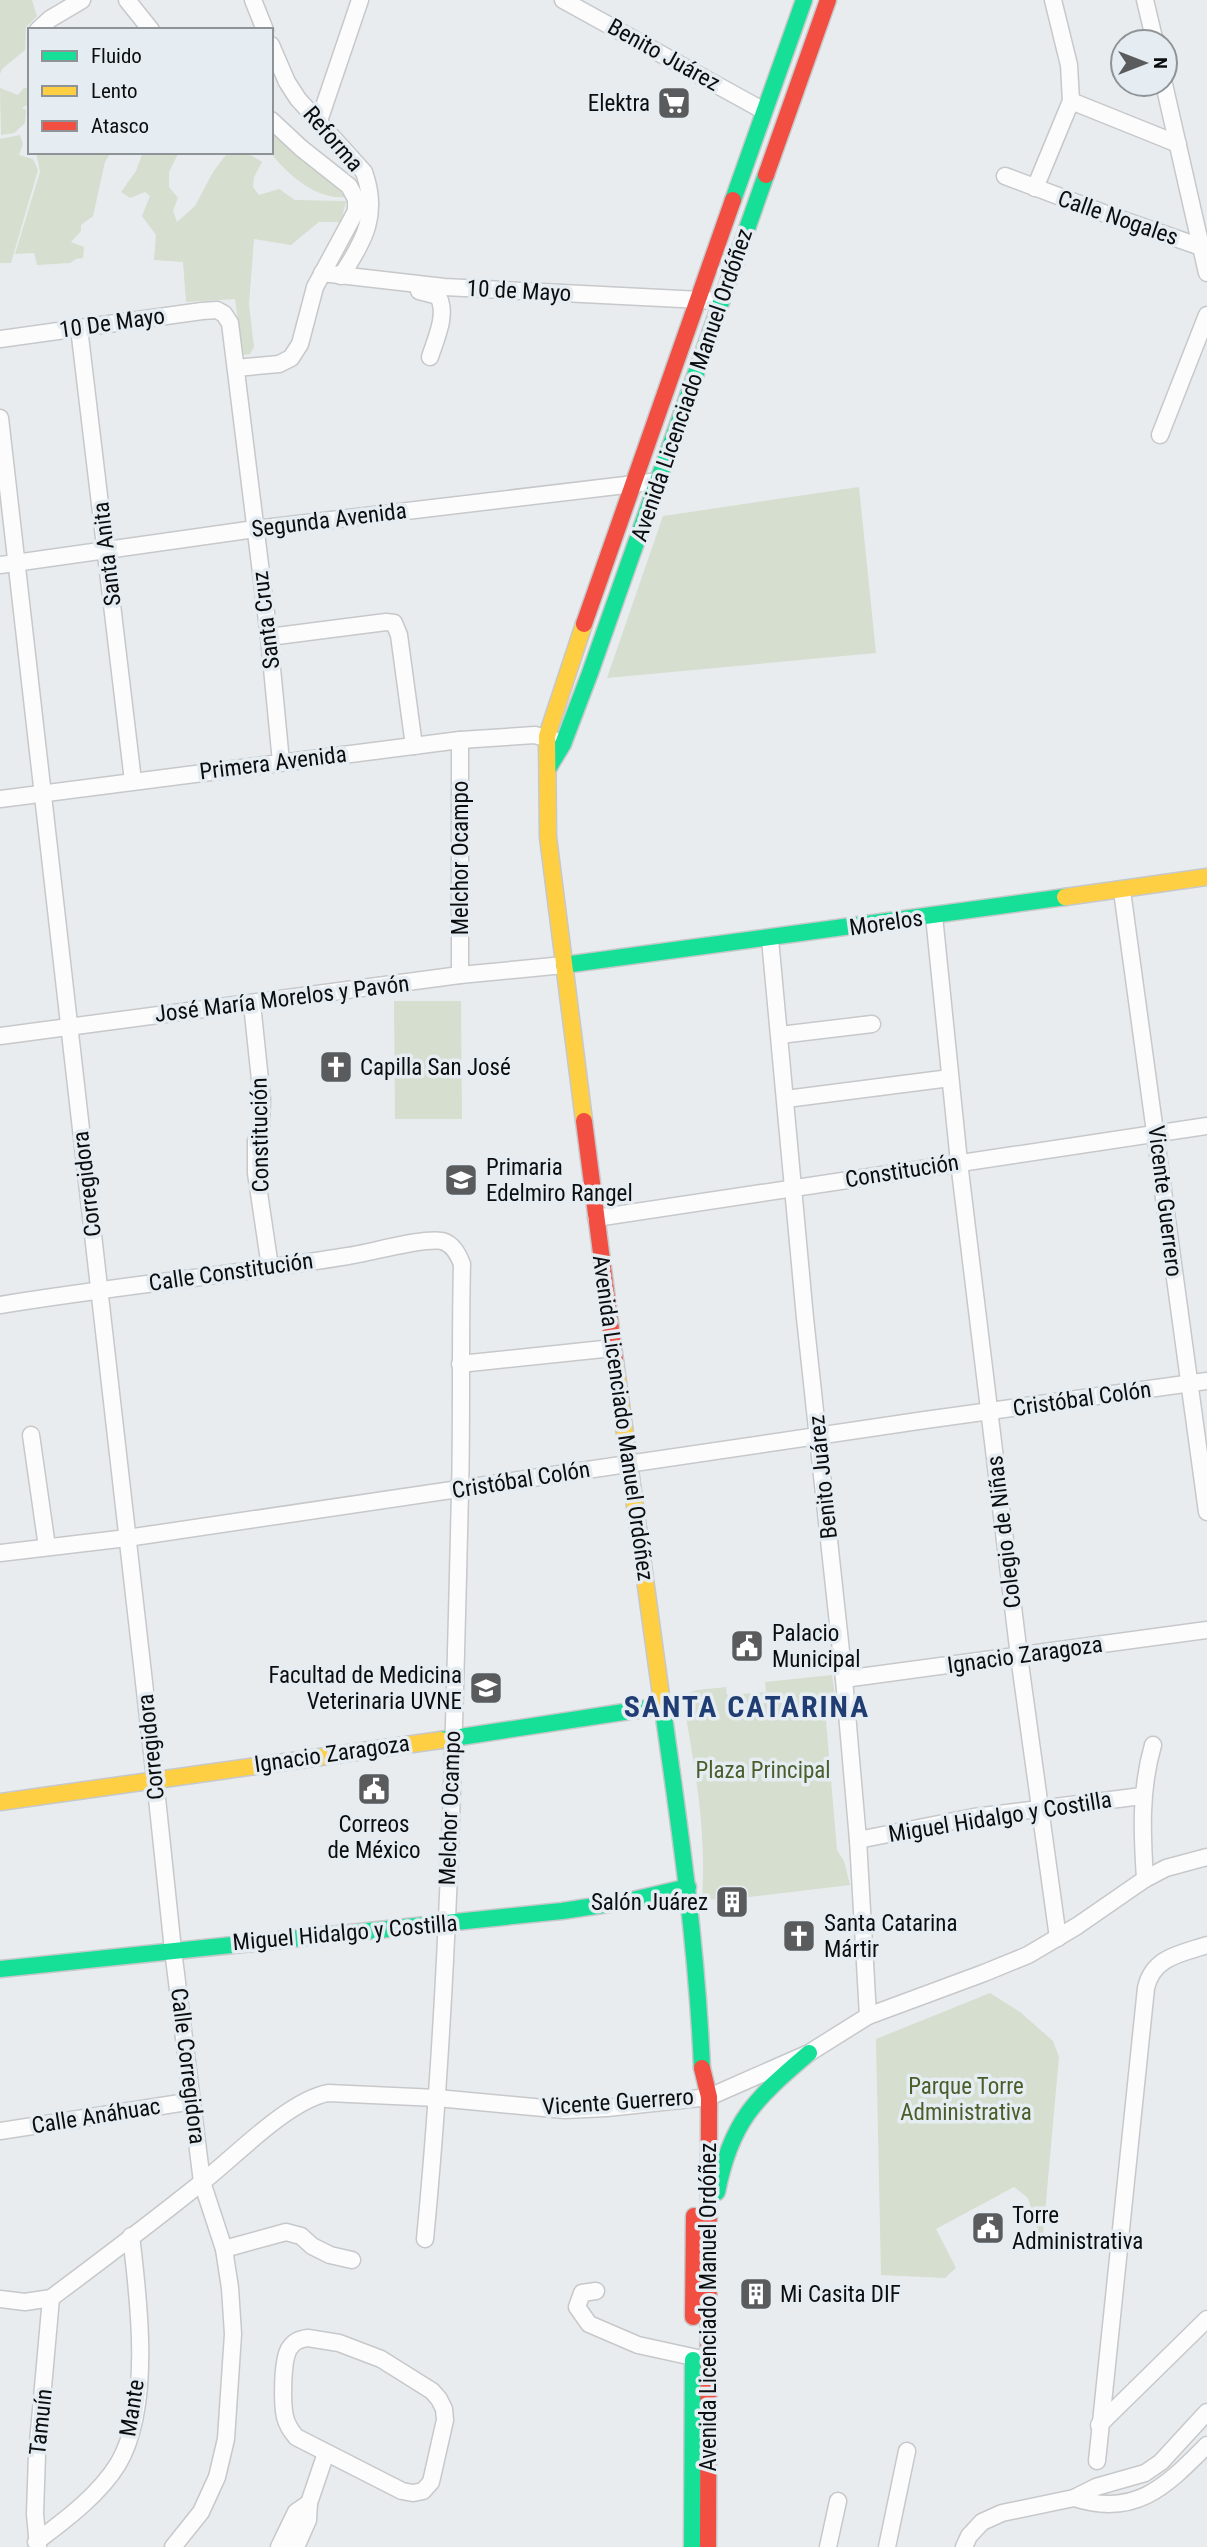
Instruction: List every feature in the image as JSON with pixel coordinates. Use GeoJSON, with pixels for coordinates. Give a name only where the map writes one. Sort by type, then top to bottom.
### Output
{"type":"FeatureCollection","features":[{"type":"Feature","properties":{"kind":"main road","name":"Avenida Licenciado Manuel Ordóñez"},"geometry":{"type":"LineString","coordinates":[[708,2547],[700,2359],[702,2068],[699,1996],[688,1887],[628,1464],[548,838],[547,737],[588,612],[804,0]]}},
{"type":"Feature","properties":{"kind":"main road","name":"Avenida Licenciado Manuel Ordóñez"},"geometry":{"type":"LineString","coordinates":[[549,767],[563,744],[659,481],[828,0]]}},
{"type":"Feature","properties":{"kind":"main road","name":"Morelos"},"geometry":{"type":"LineString","coordinates":[[564,965],[1122,891],[1207,877]]}},
{"type":"Feature","properties":{"kind":"main road","name":"Ignacio Zaragoza"},"geometry":{"type":"LineString","coordinates":[[0,1801],[663,1706]]}},
{"type":"Feature","properties":{"kind":"main road","name":"Miguel Hidalgo y Costilla"},"geometry":{"type":"LineString","coordinates":[[0,1969],[446,1924],[628,1901],[688,1887]]}},
{"type":"Feature","properties":{"kind":"main road"},"geometry":{"type":"LineString","coordinates":[[708,2252],[719,2180],[735,2129],[757,2098],[809,2053]]}},
{"type":"Feature","properties":{"kind":"main road","name":"Avenida Licenciado Manuel Ordóñez"},"geometry":{"type":"LineString","coordinates":[[692,2547],[700,2359],[708,2252],[702,2097]]}},
{"type":"Feature","properties":{"kind":"street"},"geometry":{"type":"LineString","coordinates":[[40,28],[82,0]]}},
{"type":"Feature","properties":{"kind":"street"},"geometry":{"type":"LineString","coordinates":[[127,0],[150,28]]}},
{"type":"Feature","properties":{"kind":"street"},"geometry":{"type":"LineString","coordinates":[[253,0],[264,28]]}},
{"type":"Feature","properties":{"kind":"street"},"geometry":{"type":"LineString","coordinates":[[319,121],[360,0]]}},
{"type":"Feature","properties":{"kind":"street","name":"Benito Juárez"},"geometry":{"type":"LineString","coordinates":[[563,0],[764,111]]}},
{"type":"Feature","properties":{"kind":"street"},"geometry":{"type":"LineString","coordinates":[[1035,188],[1071,101],[1069,65],[1052,0]]}},
{"type":"Feature","properties":{"kind":"street"},"geometry":{"type":"LineString","coordinates":[[1145,0],[1152,28]]}},
{"type":"Feature","properties":{"kind":"street","name":"Reforma"},"geometry":{"type":"LineString","coordinates":[[273,50],[286,82],[298,99],[364,172],[372,199],[370,222],[341,276]]}},
{"type":"Feature","properties":{"kind":"street"},"geometry":{"type":"LineString","coordinates":[[1167,98],[1207,273]]}},
{"type":"Feature","properties":{"kind":"street"},"geometry":{"type":"LineString","coordinates":[[1071,101],[1178,144]]}},
{"type":"Feature","properties":{"kind":"street"},"geometry":{"type":"LineString","coordinates":[[236,368],[279,364],[292,358],[300,344],[315,288],[356,211],[356,199],[349,186],[273,122]]}},
{"type":"Feature","properties":{"kind":"street","name":"Calle Nogales"},"geometry":{"type":"LineString","coordinates":[[1005,176],[1201,247]]}},
{"type":"Feature","properties":{"kind":"street"},"geometry":{"type":"LineString","coordinates":[[323,273],[341,276]]}},
{"type":"Feature","properties":{"kind":"street","name":"10 de Mayo"},"geometry":{"type":"LineString","coordinates":[[341,276],[444,287],[721,302]]}},
{"type":"Feature","properties":{"kind":"street","name":"10 De Mayo"},"geometry":{"type":"LineString","coordinates":[[341,276],[370,285],[438,296],[443,310],[430,356]]}},
{"type":"Feature","properties":{"kind":"street","name":"10 De Mayo"},"geometry":{"type":"LineString","coordinates":[[0,339],[202,311],[217,310],[224,314]]}},
{"type":"Feature","properties":{"kind":"street","name":"Santa Cruz"},"geometry":{"type":"LineString","coordinates":[[224,314],[230,323],[236,368],[269,637],[281,762]]}},
{"type":"Feature","properties":{"kind":"street"},"geometry":{"type":"LineString","coordinates":[[1160,435],[1207,316]]}},
{"type":"Feature","properties":{"kind":"street","name":"Santa Anita"},"geometry":{"type":"LineString","coordinates":[[79,328],[133,781]]}},
{"type":"Feature","properties":{"kind":"street","name":"Corregidora"},"geometry":{"type":"LineString","coordinates":[[0,418],[8,564],[44,793],[82,1154],[100,1289],[173,1950]]}},
{"type":"Feature","properties":{"kind":"street","name":"Segunda Avenida"},"geometry":{"type":"LineString","coordinates":[[8,564],[255,529],[659,481]]}},
{"type":"Feature","properties":{"kind":"street"},"geometry":{"type":"LineString","coordinates":[[269,637],[394,623],[399,635],[414,746]]}},
{"type":"Feature","properties":{"kind":"street","name":"Primera Avenida"},"geometry":{"type":"LineString","coordinates":[[0,799],[460,740],[535,735],[547,737]]}},
{"type":"Feature","properties":{"kind":"street"},"geometry":{"type":"LineString","coordinates":[[547,737],[563,744]]}},
{"type":"Feature","properties":{"kind":"street","name":"Melchor Ocampo"},"geometry":{"type":"LineString","coordinates":[[460,740],[460,975]]}},
{"type":"Feature","properties":{"kind":"street","name":"Vicente Guerrero"},"geometry":{"type":"LineString","coordinates":[[1122,891],[1207,1512]]}},
{"type":"Feature","properties":{"kind":"street","name":"Colegio de Niñas"},"geometry":{"type":"LineString","coordinates":[[934,916],[959,1162],[1018,1656],[1058,1938]]}},
{"type":"Feature","properties":{"kind":"street","name":"Benito Juárez"},"geometry":{"type":"LineString","coordinates":[[770,939],[805,1318],[844,1679],[858,1840],[868,2016]]}},
{"type":"Feature","properties":{"kind":"street","name":"José María Morelos y Pavón"},"geometry":{"type":"LineString","coordinates":[[0,1036],[460,975],[564,965]]}},
{"type":"Feature","properties":{"kind":"street","name":"Constitución"},"geometry":{"type":"LineString","coordinates":[[252,1003],[263,1110],[261,1130],[256,1140],[256,1173],[270,1267]]}},
{"type":"Feature","properties":{"kind":"street"},"geometry":{"type":"LineString","coordinates":[[780,1035],[872,1024]]}},
{"type":"Feature","properties":{"kind":"street"},"geometry":{"type":"LineString","coordinates":[[786,1099],[950,1078]]}},
{"type":"Feature","properties":{"kind":"street","name":"Constitución"},"geometry":{"type":"LineString","coordinates":[[596,1218],[1207,1126]]}},
{"type":"Feature","properties":{"kind":"street","name":"Calle Constitución"},"geometry":{"type":"LineString","coordinates":[[0,1305],[347,1256],[427,1241],[441,1241],[458,1252]]}},
{"type":"Feature","properties":{"kind":"street","name":"Melchor Ocampo"},"geometry":{"type":"LineString","coordinates":[[425,2239],[437,2098],[446,1924],[460,1490],[462,1264],[458,1252]]}},
{"type":"Feature","properties":{"kind":"street"},"geometry":{"type":"LineString","coordinates":[[460,1364],[613,1348]]}},
{"type":"Feature","properties":{"kind":"street","name":"Cristóbal Colón"},"geometry":{"type":"LineString","coordinates":[[0,1553],[127,1538],[1207,1381]]}},
{"type":"Feature","properties":{"kind":"street"},"geometry":{"type":"LineString","coordinates":[[31,1435],[47,1547]]}},
{"type":"Feature","properties":{"kind":"street","name":"Ignacio Zaragoza"},"geometry":{"type":"LineString","coordinates":[[844,1679],[1207,1630]]}},
{"type":"Feature","properties":{"kind":"street"},"geometry":{"type":"LineString","coordinates":[[1145,1879],[1142,1796],[1153,1745]]}},
{"type":"Feature","properties":{"kind":"street","name":"Miguel Hidalgo y Costilla"},"geometry":{"type":"LineString","coordinates":[[858,1840],[974,1817],[1142,1796]]}},
{"type":"Feature","properties":{"kind":"street","name":"Vicente Guerrero"},"geometry":{"type":"LineString","coordinates":[[51,2298],[258,2136],[305,2101],[316,2096],[328,2093],[437,2098],[565,2110],[702,2097],[809,2053],[868,2016],[1028,1955],[1145,1879],[1166,1868],[1207,1857]]}},
{"type":"Feature","properties":{"kind":"street"},"geometry":{"type":"LineString","coordinates":[[1097,2461],[1146,1988],[1149,1976],[1165,1959],[1207,1945]]}},
{"type":"Feature","properties":{"kind":"street","name":"Calle Corregidora"},"geometry":{"type":"LineString","coordinates":[[173,1950],[202,2182],[224,2249],[233,2334],[226,2439],[217,2477],[201,2512],[173,2547]]}},
{"type":"Feature","properties":{"kind":"street","name":"Calle Anáhuac"},"geometry":{"type":"LineString","coordinates":[[0,2131],[193,2101]]}},
{"type":"Feature","properties":{"kind":"street"},"geometry":{"type":"LineString","coordinates":[[224,2249],[286,2232],[301,2236],[312,2246],[330,2255],[352,2260]]}},
{"type":"Feature","properties":{"kind":"street","name":"Mante"},"geometry":{"type":"LineString","coordinates":[[37,2544],[103,2483],[118,2465],[129,2441],[136,2412],[139,2345],[139,2304],[131,2236]]}},
{"type":"Feature","properties":{"kind":"street"},"geometry":{"type":"LineString","coordinates":[[596,2291],[582,2293],[576,2307],[589,2324],[638,2345],[700,2359]]}},
{"type":"Feature","properties":{"kind":"street"},"geometry":{"type":"LineString","coordinates":[[0,2299],[25,2302],[51,2298]]}},
{"type":"Feature","properties":{"kind":"street","name":"Tamuín"},"geometry":{"type":"LineString","coordinates":[[37,2544],[37,2454],[51,2298]]}},
{"type":"Feature","properties":{"kind":"street"},"geometry":{"type":"LineString","coordinates":[[1099,2425],[1207,2319]]}},
{"type":"Feature","properties":{"kind":"street"},"geometry":{"type":"LineString","coordinates":[[308,2338],[339,2343],[381,2359],[432,2391],[444,2409],[445,2420],[431,2482],[423,2491],[402,2491],[326,2453],[296,2437],[289,2429],[285,2417],[286,2355],[291,2346],[299,2340],[308,2338]]}},
{"type":"Feature","properties":{"kind":"street"},"geometry":{"type":"LineString","coordinates":[[964,2547],[969,2536],[982,2522],[1002,2513],[1074,2498],[1096,2487],[1145,2473],[1161,2462],[1207,2412]]}},
{"type":"Feature","properties":{"kind":"street"},"geometry":{"type":"LineString","coordinates":[[1074,2498],[1097,2506],[1134,2501],[1156,2492],[1177,2476],[1207,2445]]}},
{"type":"Feature","properties":{"kind":"street"},"geometry":{"type":"LineString","coordinates":[[887,2547],[907,2451]]}},
{"type":"Feature","properties":{"kind":"street"},"geometry":{"type":"LineString","coordinates":[[296,2547],[308,2520],[309,2504],[326,2453]]}},
{"type":"Feature","properties":{"kind":"street"},"geometry":{"type":"LineString","coordinates":[[828,2547],[838,2501]]}},
{"type":"Feature","properties":{"kind":"street"},"geometry":{"type":"LineString","coordinates":[[279,2547],[296,2512],[309,2504]]}},
{"type":"Feature","properties":{"kind":"green space"},"geometry":{"type":"Polygon","coordinates":[[[0,0],[32,0],[37,16],[26,27],[25,50],[2,69],[0,74],[0,0]]]}},
{"type":"Feature","properties":{"kind":"green space"},"geometry":{"type":"Polygon","coordinates":[[[0,88],[18,95],[24,88],[28,89],[28,104],[22,108],[26,110],[25,123],[14,133],[1,135],[0,88]]]}},
{"type":"Feature","properties":{"kind":"green space"},"geometry":{"type":"Polygon","coordinates":[[[273,131],[324,172],[345,197],[334,197],[313,190],[285,169],[272,154],[273,131]]]}},
{"type":"Feature","properties":{"kind":"green space"},"geometry":{"type":"Polygon","coordinates":[[[20,135],[23,144],[19,155],[33,159],[38,170],[11,263],[0,263],[0,139],[20,135]]]}},
{"type":"Feature","properties":{"kind":"green space"},"geometry":{"type":"Polygon","coordinates":[[[36,154],[110,154],[105,162],[93,216],[81,225],[81,231],[71,242],[84,247],[83,258],[70,263],[37,265],[34,253],[15,254],[40,172],[36,154]]]}},
{"type":"Feature","properties":{"kind":"green space"},"geometry":{"type":"Polygon","coordinates":[[[142,154],[178,154],[169,172],[169,187],[178,198],[173,211],[177,222],[195,206],[213,172],[226,154],[249,154],[262,162],[254,177],[253,187],[259,195],[279,189],[295,200],[346,201],[341,222],[319,222],[291,245],[254,239],[249,304],[254,347],[250,354],[243,355],[235,299],[186,302],[183,262],[154,260],[156,235],[142,216],[150,196],[145,192],[130,198],[121,192],[136,171],[142,154]]]}},
{"type":"Feature","properties":{"kind":"green space"},"geometry":{"type":"Polygon","coordinates":[[[859,487],[876,653],[607,678],[663,516],[859,487]]]}},
{"type":"Feature","properties":{"kind":"green space"},"geometry":{"type":"Polygon","coordinates":[[[394,1001],[461,1001],[462,1119],[395,1119],[394,1001]]]}},
{"type":"Feature","properties":{"kind":"green space","name":"Plaza Principal"},"geometry":{"type":"Polygon","coordinates":[[[832,1675],[835,1696],[825,1709],[837,1850],[844,1861],[850,1885],[724,1900],[702,1899],[701,1822],[682,1695],[697,1690],[726,1687],[727,1695],[766,1692],[765,1682],[832,1675]]]}},
{"type":"Feature","properties":{"kind":"green space","name":"Parque Torre Administrativa"},"geometry":{"type":"Polygon","coordinates":[[[990,1993],[1020,2012],[1053,2041],[1059,2057],[1042,2246],[1028,2198],[1014,2187],[936,2229],[956,2268],[945,2278],[881,2275],[876,2039],[990,1993]]]}},
{"type":"Feature","properties":{"kind":"traffic: fast"},"geometry":{"type":"LineString","coordinates":[[733,200],[804,0]]}},
{"type":"Feature","properties":{"kind":"traffic: fast"},"geometry":{"type":"LineString","coordinates":[[549,767],[563,744],[590,673],[766,175]]}},
{"type":"Feature","properties":{"kind":"traffic: fast"},"geometry":{"type":"LineString","coordinates":[[564,965],[1065,897]]}},
{"type":"Feature","properties":{"kind":"traffic: fast"},"geometry":{"type":"LineString","coordinates":[[441,1740],[663,1706]]}},
{"type":"Feature","properties":{"kind":"traffic: fast"},"geometry":{"type":"LineString","coordinates":[[663,1710],[692,1933],[702,2068]]}},
{"type":"Feature","properties":{"kind":"traffic: fast"},"geometry":{"type":"LineString","coordinates":[[0,1969],[562,1911],[628,1901],[688,1887]]}},
{"type":"Feature","properties":{"kind":"traffic: fast"},"geometry":{"type":"LineString","coordinates":[[717,2192],[730,2147],[748,2113],[774,2084],[809,2053]]}},
{"type":"Feature","properties":{"kind":"traffic: fast"},"geometry":{"type":"LineString","coordinates":[[692,2547],[693,2360]]}},
{"type":"Feature","properties":{"kind":"traffic: slow"},"geometry":{"type":"LineString","coordinates":[[584,624],[547,736],[548,837],[584,1121]]}},
{"type":"Feature","properties":{"kind":"traffic: slow"},"geometry":{"type":"LineString","coordinates":[[1065,897],[1207,877]]}},
{"type":"Feature","properties":{"kind":"traffic: slow"},"geometry":{"type":"LineString","coordinates":[[615,1361],[663,1710]]}},
{"type":"Feature","properties":{"kind":"traffic: slow"},"geometry":{"type":"LineString","coordinates":[[0,1802],[441,1740]]}},
{"type":"Feature","properties":{"kind":"traffic: jam"},"geometry":{"type":"LineString","coordinates":[[766,175],[828,0]]}},
{"type":"Feature","properties":{"kind":"traffic: jam"},"geometry":{"type":"LineString","coordinates":[[584,624],[733,200]]}},
{"type":"Feature","properties":{"kind":"traffic: jam"},"geometry":{"type":"LineString","coordinates":[[584,1121],[615,1361]]}},
{"type":"Feature","properties":{"kind":"traffic: jam"},"geometry":{"type":"LineString","coordinates":[[702,2068],[709,2097],[708,2547]]}},
{"type":"Feature","properties":{"kind":"traffic: jam"},"geometry":{"type":"LineString","coordinates":[[693,2317],[694,2216]]}},
{"type":"Feature","properties":{"kind":"place","name":"Elektra"},"geometry":{"type":"Point","coordinates":[674,103]}},
{"type":"Feature","properties":{"kind":"place","name":"Capilla San José"},"geometry":{"type":"Point","coordinates":[336,1067]}},
{"type":"Feature","properties":{"kind":"place","name":"Primaria Edelmiro Rangel"},"geometry":{"type":"Point","coordinates":[461,1180]}},
{"type":"Feature","properties":{"kind":"place","name":"Palacio Municipal"},"geometry":{"type":"Point","coordinates":[747,1646]}},
{"type":"Feature","properties":{"kind":"place","name":"Facultad de Medicina Veterinaria UVNE"},"geometry":{"type":"Point","coordinates":[486,1688]}},
{"type":"Feature","properties":{"kind":"place","name":"Correos de México"},"geometry":{"type":"Point","coordinates":[374,1789]}},
{"type":"Feature","properties":{"kind":"place","name":"Salón Juárez"},"geometry":{"type":"Point","coordinates":[732,1902]}},
{"type":"Feature","properties":{"kind":"place","name":"Santa Catarina Mártir"},"geometry":{"type":"Point","coordinates":[799,1936]}},
{"type":"Feature","properties":{"kind":"place","name":"Torre Administrativa"},"geometry":{"type":"Point","coordinates":[988,2228]}},
{"type":"Feature","properties":{"kind":"place","name":"Mi Casita DIF"},"geometry":{"type":"Point","coordinates":[756,2294]}},
{"type":"Feature","properties":{"kind":"district","name":"SANTA CATARINA"},"geometry":{"type":"Point","coordinates":[747,1706]}}]}
